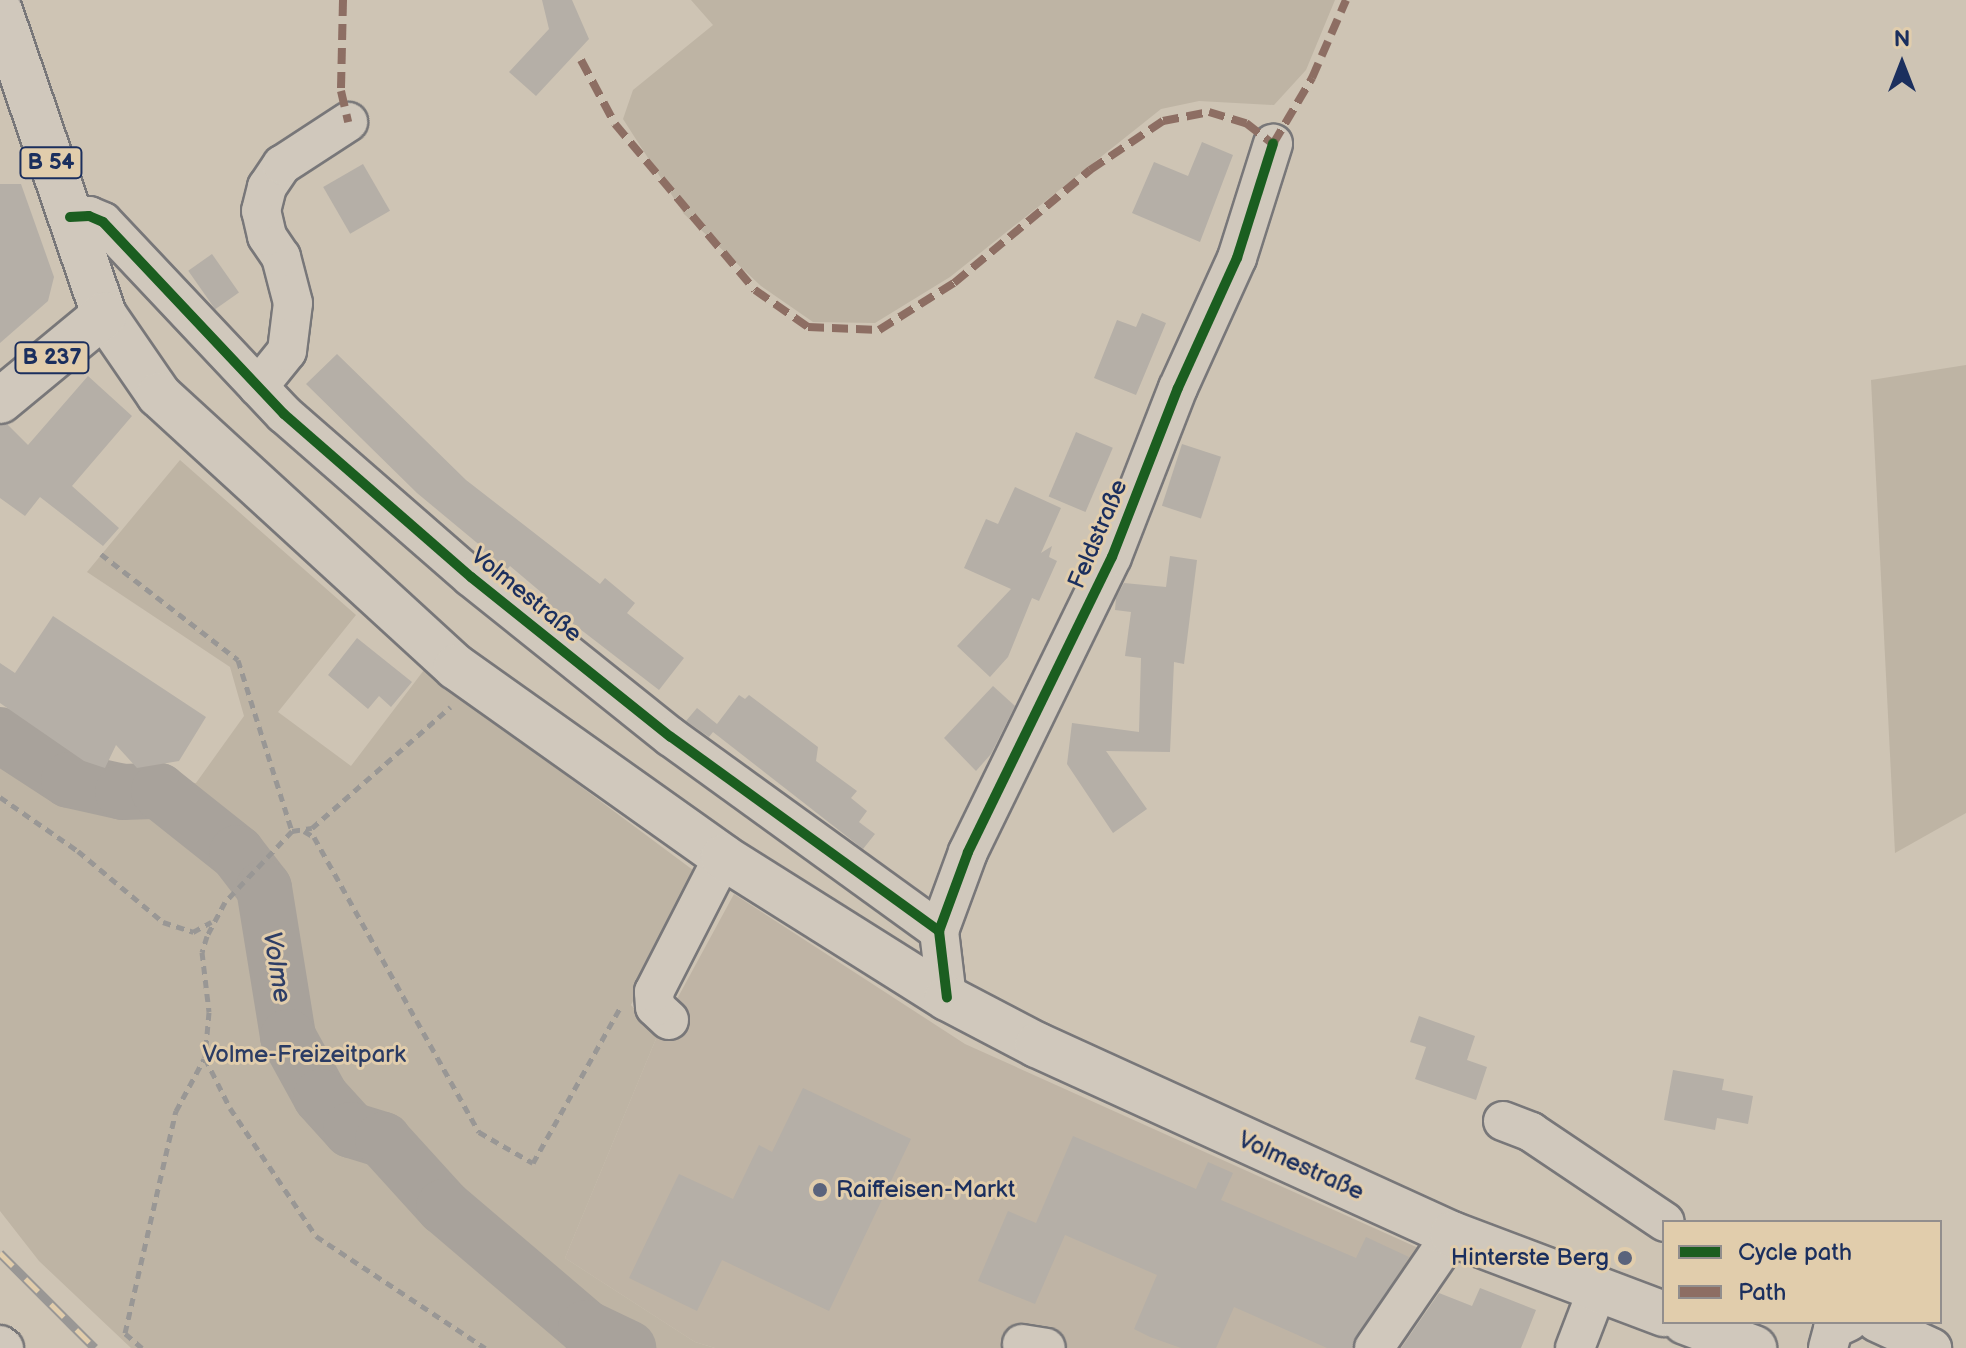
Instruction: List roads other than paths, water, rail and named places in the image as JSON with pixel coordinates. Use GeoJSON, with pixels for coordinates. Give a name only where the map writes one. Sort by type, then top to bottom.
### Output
{"type":"FeatureCollection","features":[{"type":"Feature","properties":{"kind":"main road","name":"Volmestraße"},"geometry":{"type":"LineString","coordinates":[[0,11],[104,315],[159,395],[324,549],[478,682],[723,857],[947,998],[1093,1072],[1452,1234],[1662,1313]]}},
{"type":"Feature","properties":{"kind":"main road","name":"B 237"},"geometry":{"type":"LineString","coordinates":[[0,401],[104,315]]}},
{"type":"Feature","properties":{"kind":"main road"},"geometry":{"type":"LineString","coordinates":[[1690,1324],[1754,1348]]}},
{"type":"Feature","properties":{"kind":"street"},"geometry":{"type":"LineString","coordinates":[[258,387],[287,351],[293,303],[281,257],[267,236],[261,211],[267,187],[282,165],[348,122]]}},
{"type":"Feature","properties":{"kind":"street","name":"Feldstraße"},"geometry":{"type":"LineString","coordinates":[[939,931],[968,852],[1112,557],[1178,388],[1237,258],[1273,144]]}},
{"type":"Feature","properties":{"kind":"street","name":"Volmestraße"},"geometry":{"type":"LineString","coordinates":[[70,217],[89,216],[103,222],[258,387],[471,577],[671,737],[939,931]]}},
{"type":"Feature","properties":{"kind":"street"},"geometry":{"type":"LineString","coordinates":[[669,1020],[655,1007],[654,992],[723,857]]}},
{"type":"Feature","properties":{"kind":"street"},"geometry":{"type":"LineString","coordinates":[[939,931],[947,998]]}},
{"type":"Feature","properties":{"kind":"street"},"geometry":{"type":"LineString","coordinates":[[1503,1121],[1531,1132],[1662,1220]]}},
{"type":"Feature","properties":{"kind":"street"},"geometry":{"type":"LineString","coordinates":[[1374,1348],[1452,1234]]}},
{"type":"Feature","properties":{"kind":"street"},"geometry":{"type":"LineString","coordinates":[[1575,1348],[1598,1288]]}},
{"type":"Feature","properties":{"kind":"street"},"geometry":{"type":"LineString","coordinates":[[1880,1324],[1932,1348]]}},
{"type":"Feature","properties":{"kind":"waterway","name":"Volme"},"geometry":{"type":"LineString","coordinates":[[0,735],[69,780],[123,792],[159,791],[237,853],[264,888],[288,1037],[321,1097],[351,1130],[383,1140],[444,1207],[586,1328],[628,1348]]}},
{"type":"Feature","properties":{"kind":"railway"},"geometry":{"type":"LineString","coordinates":[[0,1253],[95,1348]]}},
{"type":"Feature","properties":{"kind":"place","name":"Raiffeisen-Markt"},"geometry":{"type":"Point","coordinates":[820,1190]}},
{"type":"Feature","properties":{"kind":"place","name":"Hinterste Berg"},"geometry":{"type":"Point","coordinates":[1625,1258]}},
{"type":"Feature","properties":{"kind":"park label","name":"Volme-Freizeitpark"},"geometry":{"type":"Point","coordinates":[304,1055]}}]}
